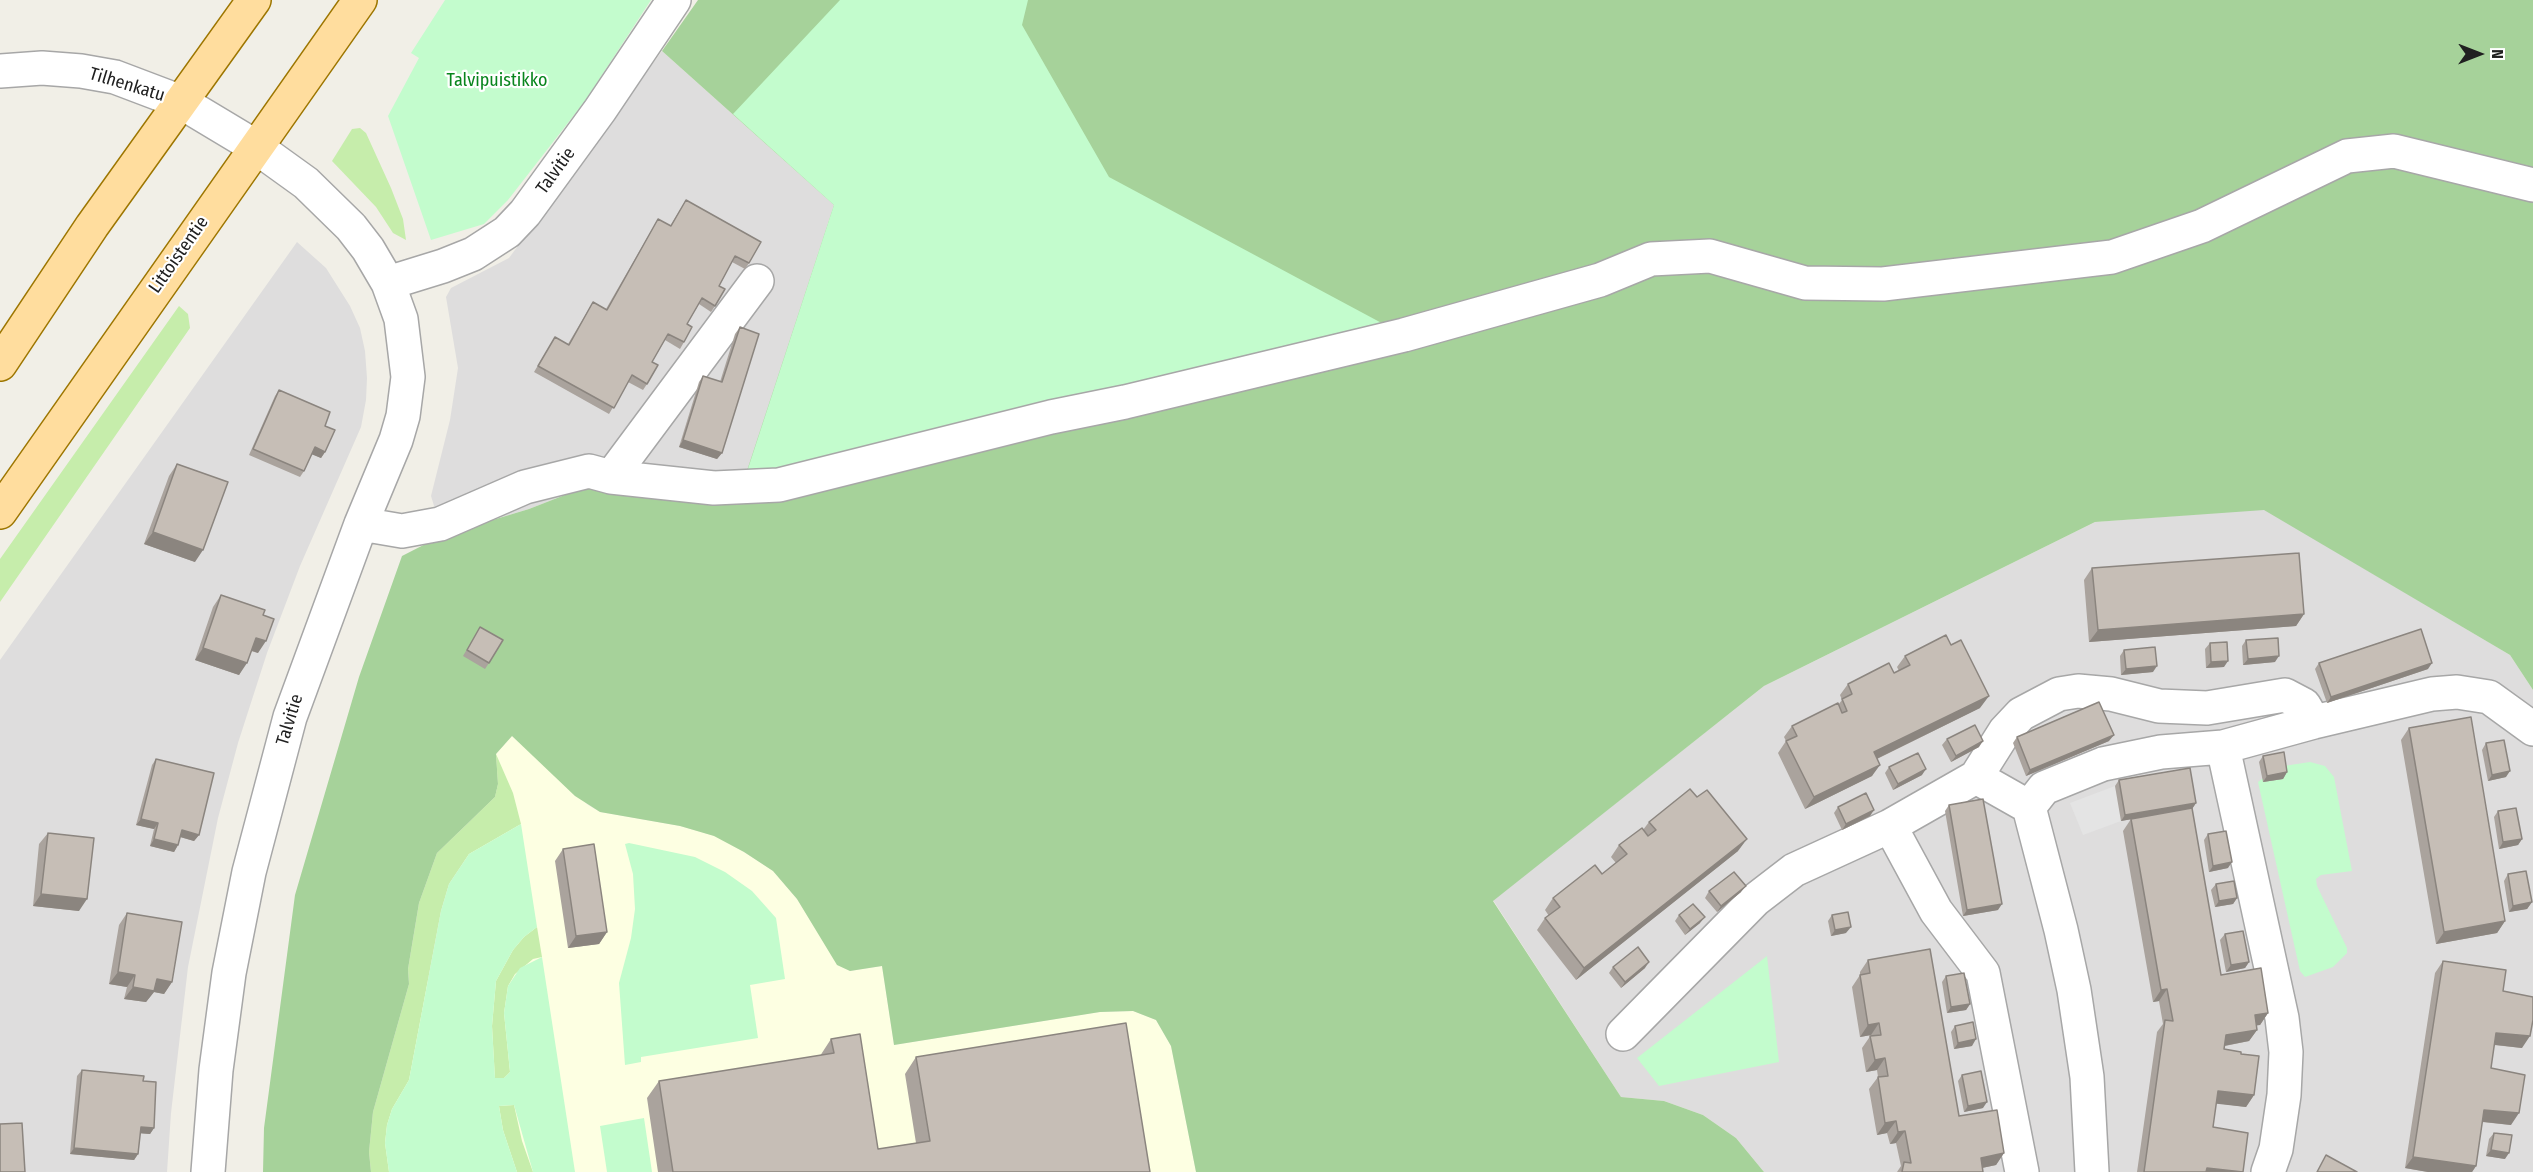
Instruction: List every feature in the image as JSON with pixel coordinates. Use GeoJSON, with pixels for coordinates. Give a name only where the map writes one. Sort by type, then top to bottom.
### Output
{"type":"FeatureCollection","features":[{"type":"Feature","properties":{"kind":"main road"},"geometry":{"type":"LineString","coordinates":[[0,364],[92,226],[255,0]]}},
{"type":"Feature","properties":{"kind":"main road","name":"Littoistentie"},"geometry":{"type":"LineString","coordinates":[[0,512],[360,0]]}},
{"type":"Feature","properties":{"kind":"street","name":"Talvitie"},"geometry":{"type":"LineString","coordinates":[[388,283],[473,254],[507,232],[525,213],[586,129],[674,0]]}},
{"type":"Feature","properties":{"kind":"street","name":"Tilhenkatu"},"geometry":{"type":"LineString","coordinates":[[0,71],[42,68],[116,77],[181,102],[256,147]]}},
{"type":"Feature","properties":{"kind":"street","name":"Talvitie"},"geometry":{"type":"LineString","coordinates":[[208,1172],[216,1070],[227,984],[249,873],[290,717],[361,524],[396,440],[403,416],[408,377],[401,319],[388,283],[368,249],[351,227],[306,183],[256,147]]}},
{"type":"Feature","properties":{"kind":"street"},"geometry":{"type":"LineString","coordinates":[[361,524],[402,531],[440,524],[525,487],[589,471],[611,477],[714,488],[779,485],[1040,420],[1125,402],[1404,335],[1600,280],[1651,259],[1710,256],[1805,283],[1883,284],[2112,257],[2202,226],[2347,156],[2394,151],[2533,185]]}},
{"type":"Feature","properties":{"kind":"street"},"geometry":{"type":"LineString","coordinates":[[611,477],[757,281]]}},
{"type":"Feature","properties":{"kind":"street"},"geometry":{"type":"LineString","coordinates":[[1623,1034],[1755,900],[1794,870],[1890,826],[1976,777],[2005,731],[2021,714],[2059,694],[2078,691],[2111,694],[2158,706],[2207,708],[2285,695],[2304,705],[2314,722]]}},
{"type":"Feature","properties":{"kind":"street"},"geometry":{"type":"LineString","coordinates":[[2029,807],[2044,788],[2103,764],[2161,752],[2223,747],[2314,722],[2432,694],[2457,692],[2489,697],[2533,729]]}},
{"type":"Feature","properties":{"kind":"street"},"geometry":{"type":"LineString","coordinates":[[2223,747],[2282,1018],[2286,1052],[2284,1095],[2276,1149],[2268,1172]]}},
{"type":"Feature","properties":{"kind":"street"},"geometry":{"type":"LineString","coordinates":[[1976,777],[2029,807],[2074,990],[2087,1077],[2092,1172]]}},
{"type":"Feature","properties":{"kind":"street"},"geometry":{"type":"LineString","coordinates":[[1890,826],[1936,912],[1983,973],[2022,1172]]}},
{"type":"Feature","properties":{"kind":"shaded area"},"geometry":{"type":"Polygon","coordinates":[[[662,51],[834,205],[742,487],[611,477],[529,509],[443,535],[431,496],[450,420],[458,368],[446,297],[451,288],[509,258],[662,51]]]}},
{"type":"Feature","properties":{"kind":"shaded area"},"geometry":{"type":"Polygon","coordinates":[[[297,242],[326,268],[350,306],[360,328],[365,351],[366,400],[361,427],[300,566],[267,653],[238,743],[218,818],[188,967],[171,1113],[167,1172],[0,1172],[0,660],[297,242]]]}},
{"type":"Feature","properties":{"kind":"shaded area"},"geometry":{"type":"Polygon","coordinates":[[[2264,509],[2510,655],[2533,690],[2533,1172],[1764,1172],[1736,1138],[1703,1115],[1664,1101],[1621,1097],[1493,900],[1764,686],[2095,522],[2264,509]]]}},
{"type":"Feature","properties":{"kind":"shaded area"},"geometry":{"type":"Polygon","coordinates":[[[512,736],[588,805],[600,812],[680,826],[715,836],[773,871],[797,899],[838,965],[850,971],[882,966],[894,1045],[1100,1012],[1133,1011],[1156,1020],[1171,1046],[1196,1172],[371,1172],[496,754],[512,736]]]}},
{"type":"Feature","properties":{"kind":"shaded area"},"geometry":{"type":"Polygon","coordinates":[[[2115,786],[2121,821],[2083,835],[2070,803],[2115,786]]]}},
{"type":"Feature","properties":{"kind":"green space","name":"Talvipuistikko"},"geometry":{"type":"Polygon","coordinates":[[[445,0],[651,0],[585,101],[508,200],[484,224],[431,240],[388,116],[419,58],[411,53],[445,0]]]}},
{"type":"Feature","properties":{"kind":"green space"},"geometry":{"type":"Polygon","coordinates":[[[698,0],[2533,0],[2533,690],[2510,655],[2264,510],[2095,522],[1764,686],[1493,901],[1621,1097],[1664,1101],[1703,1115],[1736,1138],[1764,1172],[1196,1172],[1171,1046],[1156,1020],[1133,1011],[1100,1012],[894,1045],[882,966],[850,971],[837,965],[797,899],[773,871],[714,836],[680,826],[600,812],[575,796],[512,736],[496,754],[498,784],[495,797],[437,853],[419,903],[408,969],[409,984],[373,1112],[369,1152],[371,1172],[263,1172],[264,1128],[295,895],[359,677],[402,556],[443,535],[529,509],[611,477],[742,486],[834,205],[662,51],[698,0]]]}},
{"type":"Feature","properties":{"kind":"green space"},"geometry":{"type":"Polygon","coordinates":[[[840,0],[1028,0],[1022,25],[1109,177],[1404,335],[742,487],[834,205],[733,114],[840,0]]]}},
{"type":"Feature","properties":{"kind":"green space"},"geometry":{"type":"Polygon","coordinates":[[[360,128],[366,133],[391,188],[403,219],[406,240],[393,233],[376,207],[332,161],[352,129],[360,128]]]}},
{"type":"Feature","properties":{"kind":"green space"},"geometry":{"type":"Polygon","coordinates":[[[179,306],[188,314],[190,328],[0,602],[0,559],[179,306]]]}},
{"type":"Feature","properties":{"kind":"green space"},"geometry":{"type":"Polygon","coordinates":[[[496,754],[513,793],[521,824],[469,854],[449,884],[441,911],[409,1080],[392,1109],[387,1125],[385,1143],[389,1172],[371,1172],[369,1152],[373,1112],[409,984],[408,969],[419,903],[437,853],[495,797],[498,784],[496,754]]]}},
{"type":"Feature","properties":{"kind":"green space"},"geometry":{"type":"Polygon","coordinates":[[[2310,762],[2325,766],[2334,777],[2352,871],[2321,875],[2316,879],[2317,886],[2347,948],[2347,953],[2333,967],[2305,977],[2300,971],[2258,782],[2277,767],[2310,762]]]}},
{"type":"Feature","properties":{"kind":"green space"},"geometry":{"type":"Polygon","coordinates":[[[521,824],[537,927],[513,950],[496,981],[492,1026],[495,1078],[504,1078],[510,1072],[504,1013],[508,986],[520,968],[542,957],[575,1172],[533,1172],[514,1105],[499,1106],[503,1130],[517,1172],[389,1172],[385,1143],[387,1125],[392,1109],[409,1080],[441,911],[449,884],[469,854],[521,824]]]}},
{"type":"Feature","properties":{"kind":"green space"},"geometry":{"type":"Polygon","coordinates":[[[625,844],[695,857],[725,872],[752,891],[776,918],[785,979],[750,985],[758,1038],[641,1057],[641,1062],[625,1065],[619,983],[631,938],[635,909],[633,874],[625,844]]]}},
{"type":"Feature","properties":{"kind":"green space"},"geometry":{"type":"Polygon","coordinates":[[[537,927],[542,957],[533,959],[515,974],[508,986],[504,1013],[510,1072],[504,1078],[495,1079],[492,1026],[496,981],[513,950],[537,927]]]}},
{"type":"Feature","properties":{"kind":"green space"},"geometry":{"type":"Polygon","coordinates":[[[1767,956],[1779,1062],[1659,1086],[1637,1058],[1767,956]]]}},
{"type":"Feature","properties":{"kind":"green space"},"geometry":{"type":"Polygon","coordinates":[[[514,1105],[522,1141],[533,1172],[517,1172],[503,1130],[499,1106],[514,1105]]]}},
{"type":"Feature","properties":{"kind":"green space"},"geometry":{"type":"Polygon","coordinates":[[[644,1118],[652,1172],[607,1172],[600,1126],[644,1118]]]}},
{"type":"Feature","properties":{"kind":"building"},"geometry":{"type":"Polygon","coordinates":[[[686,200],[761,242],[749,263],[735,256],[719,286],[725,289],[715,306],[702,298],[687,324],[692,327],[684,342],[668,334],[652,362],[658,365],[647,384],[632,375],[614,408],[538,366],[555,337],[569,345],[593,302],[607,310],[658,219],[671,226],[686,200]]]}},
{"type":"Feature","properties":{"kind":"building"},"geometry":{"type":"Polygon","coordinates":[[[740,327],[759,334],[722,453],[683,440],[703,376],[722,382],[740,327]]]}},
{"type":"Feature","properties":{"kind":"building"},"geometry":{"type":"Polygon","coordinates":[[[279,390],[330,412],[325,426],[335,430],[325,452],[315,447],[304,471],[253,449],[279,390]]]}},
{"type":"Feature","properties":{"kind":"building"},"geometry":{"type":"Polygon","coordinates":[[[177,464],[228,482],[203,550],[153,532],[177,464]]]}},
{"type":"Feature","properties":{"kind":"building"},"geometry":{"type":"Polygon","coordinates":[[[2299,553],[2304,614],[2098,630],[2092,568],[2299,553]]]}},
{"type":"Feature","properties":{"kind":"building"},"geometry":{"type":"Polygon","coordinates":[[[221,595],[265,610],[263,615],[274,619],[266,641],[256,638],[247,663],[203,648],[221,595]]]}},
{"type":"Feature","properties":{"kind":"building"},"geometry":{"type":"Polygon","coordinates":[[[480,627],[503,640],[489,663],[467,650],[480,627]]]}},
{"type":"Feature","properties":{"kind":"building"},"geometry":{"type":"Polygon","coordinates":[[[2421,629],[2432,663],[2331,697],[2319,663],[2421,629]]]}},
{"type":"Feature","properties":{"kind":"building"},"geometry":{"type":"Polygon","coordinates":[[[1946,635],[1951,645],[1961,640],[1989,696],[1874,752],[1880,765],[1814,797],[1786,741],[1797,736],[1792,726],[1838,703],[1842,713],[1847,711],[1842,699],[1852,694],[1848,684],[1889,663],[1894,673],[1910,665],[1905,656],[1946,635]]]}},
{"type":"Feature","properties":{"kind":"building"},"geometry":{"type":"Polygon","coordinates":[[[2278,638],[2279,656],[2248,659],[2246,640],[2278,638]]]}},
{"type":"Feature","properties":{"kind":"building"},"geometry":{"type":"Polygon","coordinates":[[[2227,642],[2228,661],[2211,662],[2210,643],[2227,642]]]}},
{"type":"Feature","properties":{"kind":"building"},"geometry":{"type":"Polygon","coordinates":[[[2155,647],[2157,666],[2126,669],[2124,650],[2155,647]]]}},
{"type":"Feature","properties":{"kind":"building"},"geometry":{"type":"Polygon","coordinates":[[[2099,702],[2114,735],[2030,770],[2017,737],[2099,702]]]}},
{"type":"Feature","properties":{"kind":"building"},"geometry":{"type":"Polygon","coordinates":[[[2471,717],[2505,921],[2444,932],[2409,728],[2471,717]]]}},
{"type":"Feature","properties":{"kind":"building"},"geometry":{"type":"Polygon","coordinates":[[[1975,725],[1983,741],[1956,756],[1947,739],[1975,725]]]}},
{"type":"Feature","properties":{"kind":"building"},"geometry":{"type":"Polygon","coordinates":[[[2504,740],[2510,771],[2492,775],[2486,743],[2504,740]]]}},
{"type":"Feature","properties":{"kind":"building"},"geometry":{"type":"Polygon","coordinates":[[[2284,752],[2287,772],[2267,776],[2263,756],[2284,752]]]}},
{"type":"Feature","properties":{"kind":"building"},"geometry":{"type":"Polygon","coordinates":[[[1918,753],[1926,769],[1898,784],[1889,767],[1918,753]]]}},
{"type":"Feature","properties":{"kind":"building"},"geometry":{"type":"Polygon","coordinates":[[[156,759],[214,773],[199,835],[182,830],[178,845],[154,839],[158,823],[141,819],[156,759]]]}},
{"type":"Feature","properties":{"kind":"building"},"geometry":{"type":"Polygon","coordinates":[[[2190,768],[2196,803],[2125,815],[2119,780],[2190,768]]]}},
{"type":"Feature","properties":{"kind":"building"},"geometry":{"type":"Polygon","coordinates":[[[1690,789],[1697,797],[1707,790],[1747,839],[1584,968],[1545,918],[1560,907],[1553,898],[1595,865],[1602,874],[1627,854],[1619,845],[1642,828],[1648,836],[1656,830],[1649,822],[1690,789]]]}},
{"type":"Feature","properties":{"kind":"building"},"geometry":{"type":"Polygon","coordinates":[[[1866,793],[1874,810],[1846,824],[1838,807],[1866,793]]]}},
{"type":"Feature","properties":{"kind":"building"},"geometry":{"type":"Polygon","coordinates":[[[1983,799],[2002,904],[1967,910],[1949,805],[1983,799]]]}},
{"type":"Feature","properties":{"kind":"building"},"geometry":{"type":"Polygon","coordinates":[[[2192,808],[2221,975],[2261,968],[2268,1013],[2255,1015],[2257,1030],[2226,1035],[2224,1049],[2259,1056],[2254,1095],[2218,1091],[2213,1127],[2248,1133],[2243,1172],[2207,1168],[2206,1172],[2144,1172],[2165,1020],[2173,1021],[2167,989],[2161,990],[2131,819],[2192,808]]]}},
{"type":"Feature","properties":{"kind":"building"},"geometry":{"type":"Polygon","coordinates":[[[2516,808],[2522,839],[2503,842],[2498,811],[2516,808]]]}},
{"type":"Feature","properties":{"kind":"building"},"geometry":{"type":"Polygon","coordinates":[[[2226,831],[2232,862],[2213,866],[2208,834],[2226,831]]]}},
{"type":"Feature","properties":{"kind":"building"},"geometry":{"type":"Polygon","coordinates":[[[48,833],[94,838],[87,899],[41,894],[48,833]]]}},
{"type":"Feature","properties":{"kind":"building"},"geometry":{"type":"Polygon","coordinates":[[[594,844],[607,932],[576,936],[563,849],[594,844]]]}},
{"type":"Feature","properties":{"kind":"building"},"geometry":{"type":"Polygon","coordinates":[[[2526,871],[2532,902],[2513,906],[2508,874],[2526,871]]]}},
{"type":"Feature","properties":{"kind":"building"},"geometry":{"type":"Polygon","coordinates":[[[1734,872],[1746,886],[1721,906],[1709,891],[1734,872]]]}},
{"type":"Feature","properties":{"kind":"building"},"geometry":{"type":"Polygon","coordinates":[[[2234,881],[2237,898],[2219,901],[2216,884],[2234,881]]]}},
{"type":"Feature","properties":{"kind":"building"},"geometry":{"type":"Polygon","coordinates":[[[1693,904],[1705,917],[1690,929],[1679,915],[1693,904]]]}},
{"type":"Feature","properties":{"kind":"building"},"geometry":{"type":"Polygon","coordinates":[[[1848,912],[1851,927],[1835,930],[1832,915],[1848,912]]]}},
{"type":"Feature","properties":{"kind":"building"},"geometry":{"type":"Polygon","coordinates":[[[127,913],[182,922],[172,982],[157,979],[154,991],[133,987],[135,975],[118,972],[127,913]]]}},
{"type":"Feature","properties":{"kind":"building"},"geometry":{"type":"Polygon","coordinates":[[[2243,931],[2249,962],[2231,965],[2225,934],[2243,931]]]}},
{"type":"Feature","properties":{"kind":"building"},"geometry":{"type":"Polygon","coordinates":[[[1638,947],[1649,962],[1625,982],[1613,967],[1638,947]]]}},
{"type":"Feature","properties":{"kind":"building"},"geometry":{"type":"Polygon","coordinates":[[[1930,949],[1959,1116],[1997,1110],[2004,1153],[1981,1158],[1983,1172],[1902,1172],[1904,1162],[1911,1163],[1905,1131],[1898,1132],[1896,1121],[1885,1123],[1878,1077],[1888,1076],[1885,1058],[1875,1060],[1870,1036],[1881,1035],[1879,1023],[1868,1025],[1860,975],[1870,973],[1868,960],[1930,949]]]}},
{"type":"Feature","properties":{"kind":"building"},"geometry":{"type":"Polygon","coordinates":[[[2443,961],[2506,970],[2503,991],[2533,997],[2530,1036],[2496,1033],[2491,1068],[2525,1075],[2519,1113],[2484,1110],[2476,1166],[2413,1157],[2443,961]]]}},
{"type":"Feature","properties":{"kind":"building"},"geometry":{"type":"Polygon","coordinates":[[[1964,973],[1970,1004],[1951,1007],[1946,976],[1964,973]]]}},
{"type":"Feature","properties":{"kind":"building"},"geometry":{"type":"Polygon","coordinates":[[[1973,1022],[1976,1039],[1958,1043],[1955,1026],[1973,1022]]]}},
{"type":"Feature","properties":{"kind":"building"},"geometry":{"type":"Polygon","coordinates":[[[1126,1023],[1150,1172],[673,1172],[659,1081],[834,1053],[831,1039],[860,1034],[878,1149],[930,1141],[916,1057],[1126,1023]]]}},
{"type":"Feature","properties":{"kind":"building"},"geometry":{"type":"Polygon","coordinates":[[[82,1070],[144,1076],[143,1081],[156,1082],[154,1128],[141,1127],[138,1154],[74,1148],[82,1070]]]}},
{"type":"Feature","properties":{"kind":"building"},"geometry":{"type":"Polygon","coordinates":[[[1981,1071],[1987,1102],[1968,1106],[1962,1075],[1981,1071]]]}},
{"type":"Feature","properties":{"kind":"building"},"geometry":{"type":"Polygon","coordinates":[[[22,1123],[25,1172],[0,1172],[0,1124],[22,1123]]]}},
{"type":"Feature","properties":{"kind":"building"},"geometry":{"type":"Polygon","coordinates":[[[2494,1133],[2512,1135],[2509,1153],[2491,1150],[2494,1133]]]}},
{"type":"Feature","properties":{"kind":"building"},"geometry":{"type":"Polygon","coordinates":[[[2326,1155],[2357,1172],[2317,1172],[2326,1155]]]}}]}
